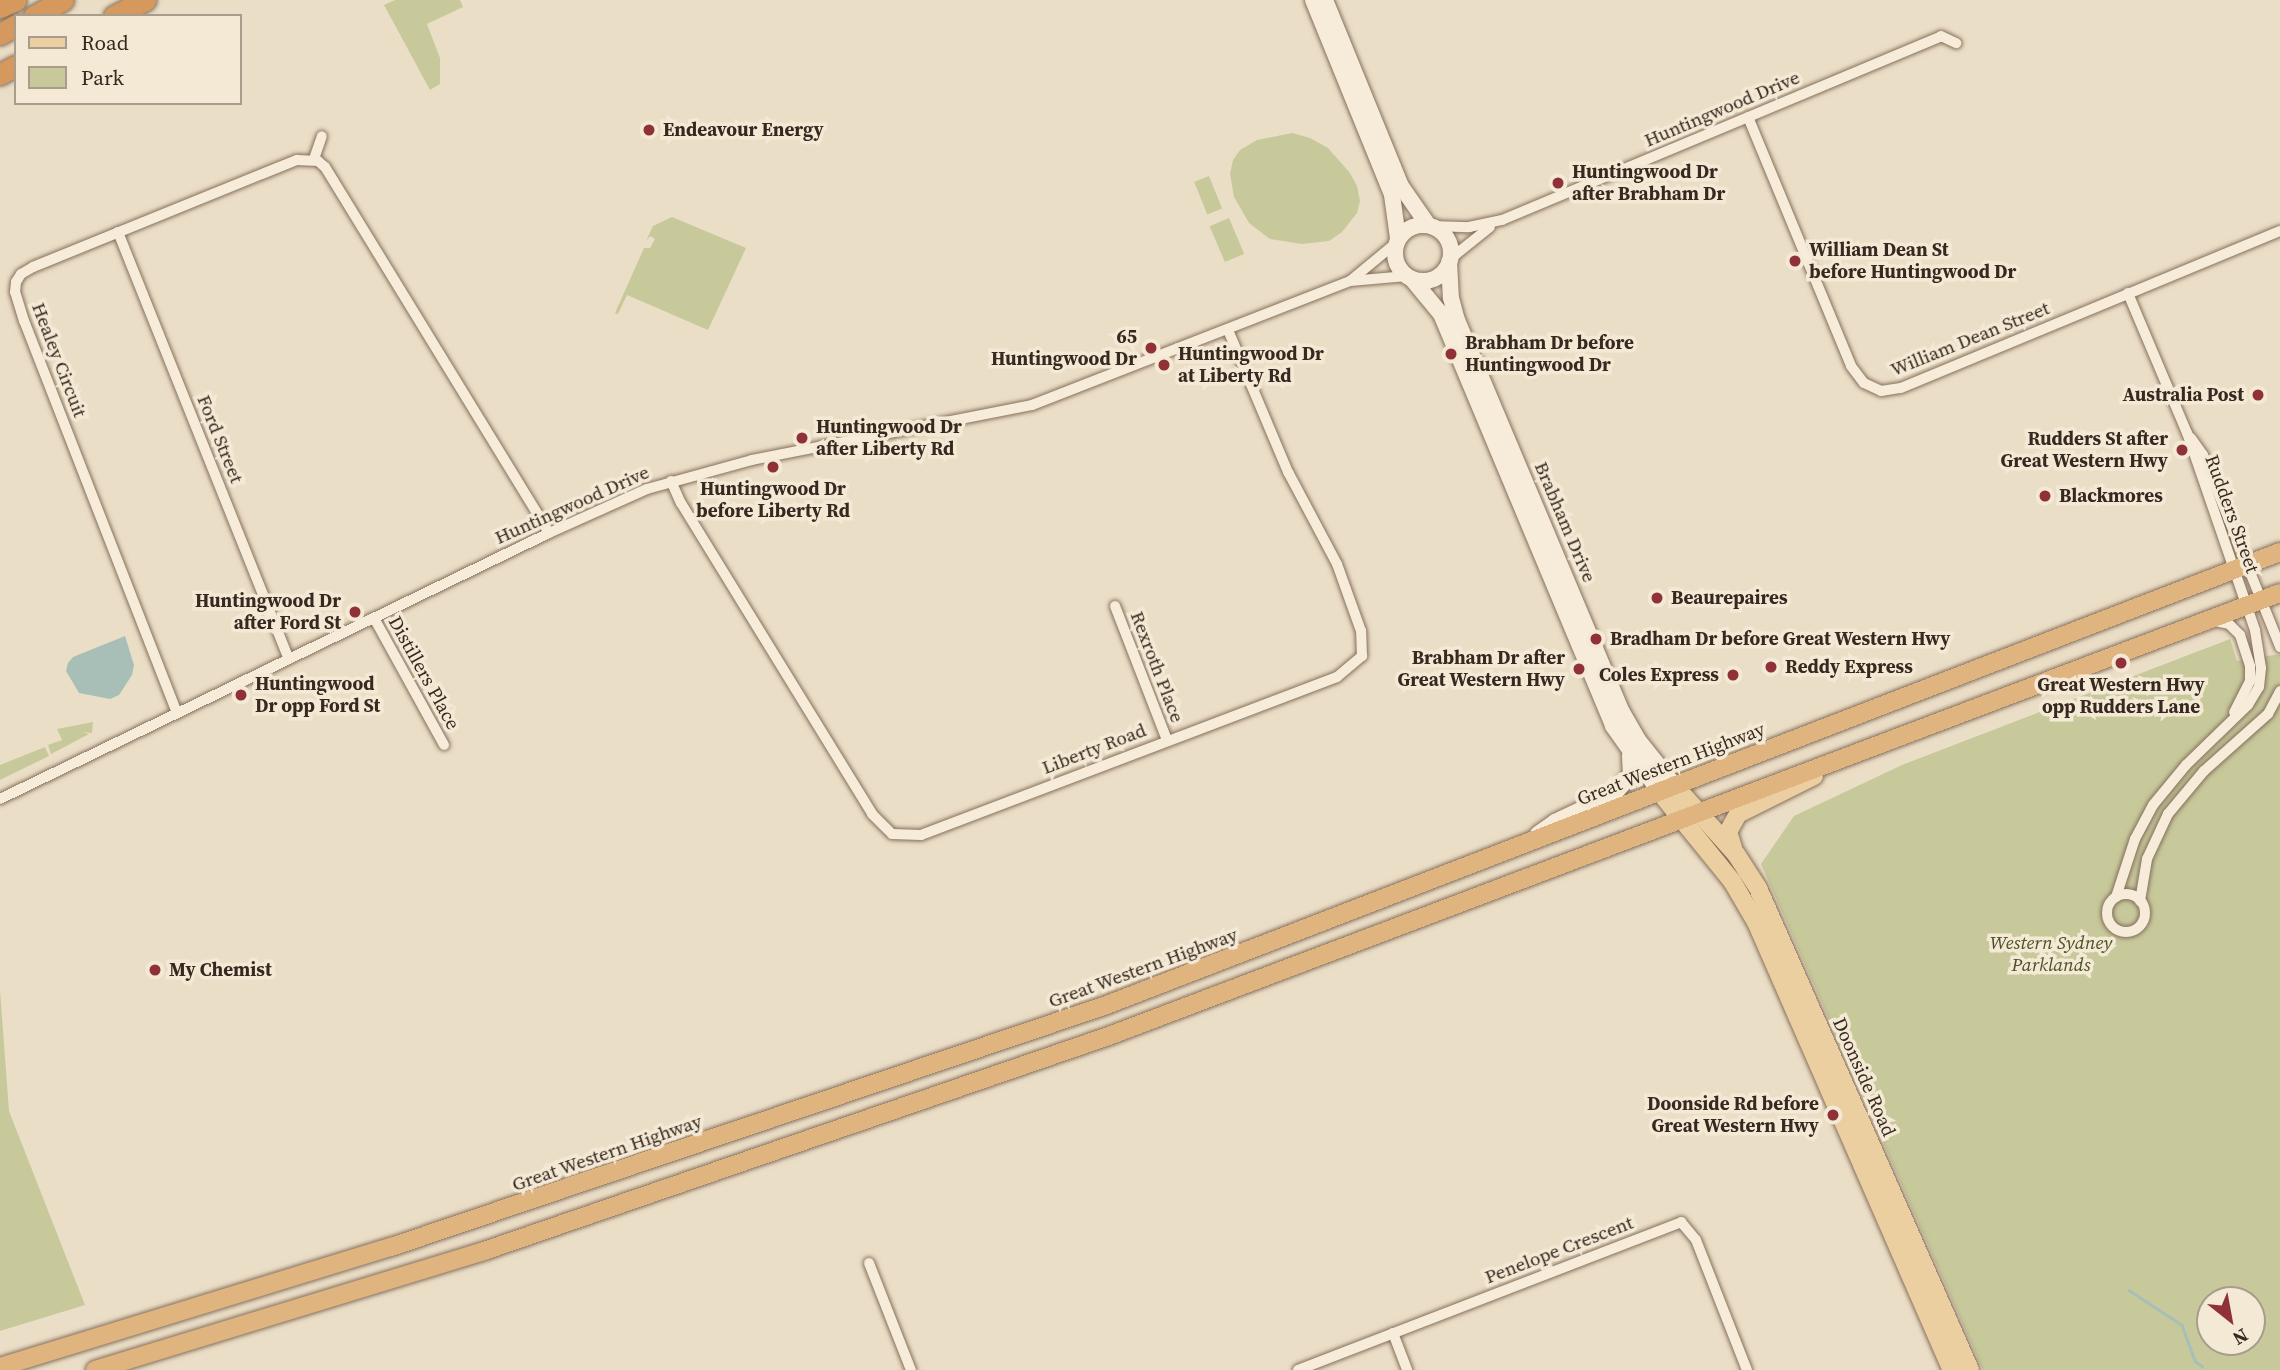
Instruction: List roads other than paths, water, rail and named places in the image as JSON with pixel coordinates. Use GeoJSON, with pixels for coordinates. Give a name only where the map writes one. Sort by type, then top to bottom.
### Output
{"type":"FeatureCollection","features":[{"type":"Feature","properties":{"kind":"highway"},"geometry":{"type":"LineString","coordinates":[[0,7],[16,0]]}},
{"type":"Feature","properties":{"kind":"highway"},"geometry":{"type":"LineString","coordinates":[[38,14],[63,0]]}},
{"type":"Feature","properties":{"kind":"highway"},"geometry":{"type":"LineString","coordinates":[[118,14],[145,0]]}},
{"type":"Feature","properties":{"kind":"highway","name":"Great Western Highway"},"geometry":{"type":"LineString","coordinates":[[0,1367],[474,1220],[1104,1006],[2280,552]]}},
{"type":"Feature","properties":{"kind":"highway"},"geometry":{"type":"LineString","coordinates":[[95,1370],[484,1251],[1106,1037],[2280,593]]}},
{"type":"Feature","properties":{"kind":"highway"},"geometry":{"type":"LineString","coordinates":[[474,1220],[484,1251]]}},
{"type":"Feature","properties":{"kind":"main road"},"geometry":{"type":"LineString","coordinates":[[1313,0],[1392,195],[1397,240],[1396,261],[1410,278],[1434,278],[1450,260],[1447,239],[1430,225],[1401,186],[1325,0]]}},
{"type":"Feature","properties":{"kind":"main road"},"geometry":{"type":"LineString","coordinates":[[1397,240],[1411,227],[1430,225]]}},
{"type":"Feature","properties":{"kind":"main road","name":"Brabham Drive"},"geometry":{"type":"LineString","coordinates":[[1450,260],[1451,298],[1457,320],[1622,712],[1666,788]]}},
{"type":"Feature","properties":{"kind":"main road","name":"Brabham Drive"},"geometry":{"type":"LineString","coordinates":[[1410,278],[1441,314],[1613,726],[1630,755],[1666,788]]}},
{"type":"Feature","properties":{"kind":"main road"},"geometry":{"type":"LineString","coordinates":[[1736,854],[1728,832],[1738,814],[1860,752]]}},
{"type":"Feature","properties":{"kind":"main road"},"geometry":{"type":"LineString","coordinates":[[1531,840],[1555,822],[1595,806],[1614,793],[1631,775],[1630,755]]}},
{"type":"Feature","properties":{"kind":"main road","name":"Doonside Road"},"geometry":{"type":"LineString","coordinates":[[1666,788],[1699,813],[1736,854],[1758,888],[1970,1370]]}},
{"type":"Feature","properties":{"kind":"main road","name":"Doonside Road"},"geometry":{"type":"LineString","coordinates":[[1666,788],[1682,820],[1732,881],[1756,922],[1952,1370]]}},
{"type":"Feature","properties":{"kind":"street","name":"Huntingwood Drive"},"geometry":{"type":"LineString","coordinates":[[1450,260],[1473,238],[1502,220],[1941,36],[1956,43]]}},
{"type":"Feature","properties":{"kind":"street","name":"William Dean Street"},"geometry":{"type":"LineString","coordinates":[[1748,117],[1847,359],[1857,376],[1870,387],[1887,391],[1900,388],[2280,231]]}},
{"type":"Feature","properties":{"kind":"street"},"geometry":{"type":"LineString","coordinates":[[322,136],[314,159],[325,167],[549,533]]}},
{"type":"Feature","properties":{"kind":"street","name":"Healey Circuit"},"geometry":{"type":"LineString","coordinates":[[177,713],[15,292],[16,282],[27,270],[118,232],[297,160],[314,159]]}},
{"type":"Feature","properties":{"kind":"street","name":"Huntingwood Drive"},"geometry":{"type":"LineString","coordinates":[[1430,225],[1469,227],[1502,220]]}},
{"type":"Feature","properties":{"kind":"street","name":"Ford Street"},"geometry":{"type":"LineString","coordinates":[[118,232],[289,659]]}},
{"type":"Feature","properties":{"kind":"street","name":"Huntingwood Drive"},"geometry":{"type":"LineString","coordinates":[[1350,281],[1397,240]]}},
{"type":"Feature","properties":{"kind":"street","name":"Huntingwood Drive"},"geometry":{"type":"LineString","coordinates":[[0,799],[621,499],[671,481],[764,458],[1032,405],[1350,281],[1410,278]]}},
{"type":"Feature","properties":{"kind":"street","name":"Rudders Street"},"geometry":{"type":"LineString","coordinates":[[2129,293],[2187,433],[2203,455],[2254,603]]}},
{"type":"Feature","properties":{"kind":"street","name":"Liberty Road"},"geometry":{"type":"LineString","coordinates":[[671,481],[681,503],[872,814],[892,834],[910,837],[930,832],[1337,677],[1362,656],[1361,631],[1337,564],[1288,472],[1228,330]]}},
{"type":"Feature","properties":{"kind":"street","name":"Rudders Street"},"geometry":{"type":"LineString","coordinates":[[2241,567],[2254,603]]}},
{"type":"Feature","properties":{"kind":"street"},"geometry":{"type":"LineString","coordinates":[[2254,603],[2280,647]]}},
{"type":"Feature","properties":{"kind":"street"},"geometry":{"type":"LineString","coordinates":[[2116,897],[2131,895],[2140,901],[2144,909],[2143,922],[2133,931],[2122,931],[2112,926],[2108,916],[2109,905],[2116,897],[2144,821],[2171,781],[2248,705],[2259,687],[2260,654],[2254,603]]}},
{"type":"Feature","properties":{"kind":"street","name":"Rexroth Place"},"geometry":{"type":"LineString","coordinates":[[1115,606],[1167,740]]}},
{"type":"Feature","properties":{"kind":"street","name":"Distillers Place"},"geometry":{"type":"LineString","coordinates":[[374,618],[444,745]]}},
{"type":"Feature","properties":{"kind":"street"},"geometry":{"type":"LineString","coordinates":[[2205,622],[2225,622],[2234,628],[2246,648],[2250,666],[2250,681],[2241,703],[2208,744]]}},
{"type":"Feature","properties":{"kind":"street"},"geometry":{"type":"LineString","coordinates":[[2140,901],[2147,859],[2168,814],[2204,771],[2268,714],[2280,691]]}},
{"type":"Feature","properties":{"kind":"street","name":"Penelope Crescent"},"geometry":{"type":"LineString","coordinates":[[1297,1370],[1681,1222],[1696,1240],[1747,1370]]}},
{"type":"Feature","properties":{"kind":"street"},"geometry":{"type":"LineString","coordinates":[[869,1263],[911,1370]]}},
{"type":"Feature","properties":{"kind":"street"},"geometry":{"type":"LineString","coordinates":[[1393,1333],[1407,1370]]}},
{"type":"Feature","properties":{"kind":"water"},"geometry":{"type":"Polygon","coordinates":[[[125,636],[134,665],[132,675],[119,695],[110,699],[79,693],[66,671],[68,663],[73,657],[125,636]]]}},
{"type":"Feature","properties":{"kind":"waterway"},"geometry":{"type":"LineString","coordinates":[[2129,1290],[2182,1325],[2195,1361],[2202,1366]]}},
{"type":"Feature","properties":{"kind":"place","name":"Endeavour Energy"},"geometry":{"type":"Point","coordinates":[649,130]}},
{"type":"Feature","properties":{"kind":"place","name":"Huntingwood Dr after Brabham Dr"},"geometry":{"type":"Point","coordinates":[1558,183]}},
{"type":"Feature","properties":{"kind":"place","name":"William Dean St before Huntingwood Dr"},"geometry":{"type":"Point","coordinates":[1795,261]}},
{"type":"Feature","properties":{"kind":"place","name":"65 Huntingwood Dr"},"geometry":{"type":"Point","coordinates":[1151,348]}},
{"type":"Feature","properties":{"kind":"place","name":"Brabham Dr before Huntingwood Dr"},"geometry":{"type":"Point","coordinates":[1451,354]}},
{"type":"Feature","properties":{"kind":"place","name":"Huntingwood Dr at Liberty Rd"},"geometry":{"type":"Point","coordinates":[1164,365]}},
{"type":"Feature","properties":{"kind":"place","name":"Australia Post"},"geometry":{"type":"Point","coordinates":[2258,395]}},
{"type":"Feature","properties":{"kind":"place","name":"Huntingwood Dr after Liberty Rd"},"geometry":{"type":"Point","coordinates":[802,438]}},
{"type":"Feature","properties":{"kind":"place","name":"Rudders St after Great Western Hwy"},"geometry":{"type":"Point","coordinates":[2182,450]}},
{"type":"Feature","properties":{"kind":"place","name":"Huntingwood Dr before Liberty Rd"},"geometry":{"type":"Point","coordinates":[773,467]}},
{"type":"Feature","properties":{"kind":"place","name":"Blackmores"},"geometry":{"type":"Point","coordinates":[2045,496]}},
{"type":"Feature","properties":{"kind":"place","name":"Beaurepaires"},"geometry":{"type":"Point","coordinates":[1657,598]}},
{"type":"Feature","properties":{"kind":"place","name":"Huntingwood Dr after Ford St"},"geometry":{"type":"Point","coordinates":[355,612]}},
{"type":"Feature","properties":{"kind":"place","name":"Bradham Dr before Great Western Hwy"},"geometry":{"type":"Point","coordinates":[1596,639]}},
{"type":"Feature","properties":{"kind":"place","name":"Great Western Hwy opp Rudders Lane"},"geometry":{"type":"Point","coordinates":[2121,663]}},
{"type":"Feature","properties":{"kind":"place","name":"Reddy Express"},"geometry":{"type":"Point","coordinates":[1771,667]}},
{"type":"Feature","properties":{"kind":"place","name":"Brabham Dr after Great Western Hwy"},"geometry":{"type":"Point","coordinates":[1579,669]}},
{"type":"Feature","properties":{"kind":"place","name":"Coles Express"},"geometry":{"type":"Point","coordinates":[1733,675]}},
{"type":"Feature","properties":{"kind":"place","name":"Huntingwood Dr opp Ford St"},"geometry":{"type":"Point","coordinates":[241,695]}},
{"type":"Feature","properties":{"kind":"place","name":"My Chemist"},"geometry":{"type":"Point","coordinates":[155,970]}},
{"type":"Feature","properties":{"kind":"place","name":"Doonside Rd before Great Western Hwy"},"geometry":{"type":"Point","coordinates":[1833,1115]}},
{"type":"Feature","properties":{"kind":"park label","name":"Western Sydney Parklands"},"geometry":{"type":"Point","coordinates":[2051,954]}}]}
